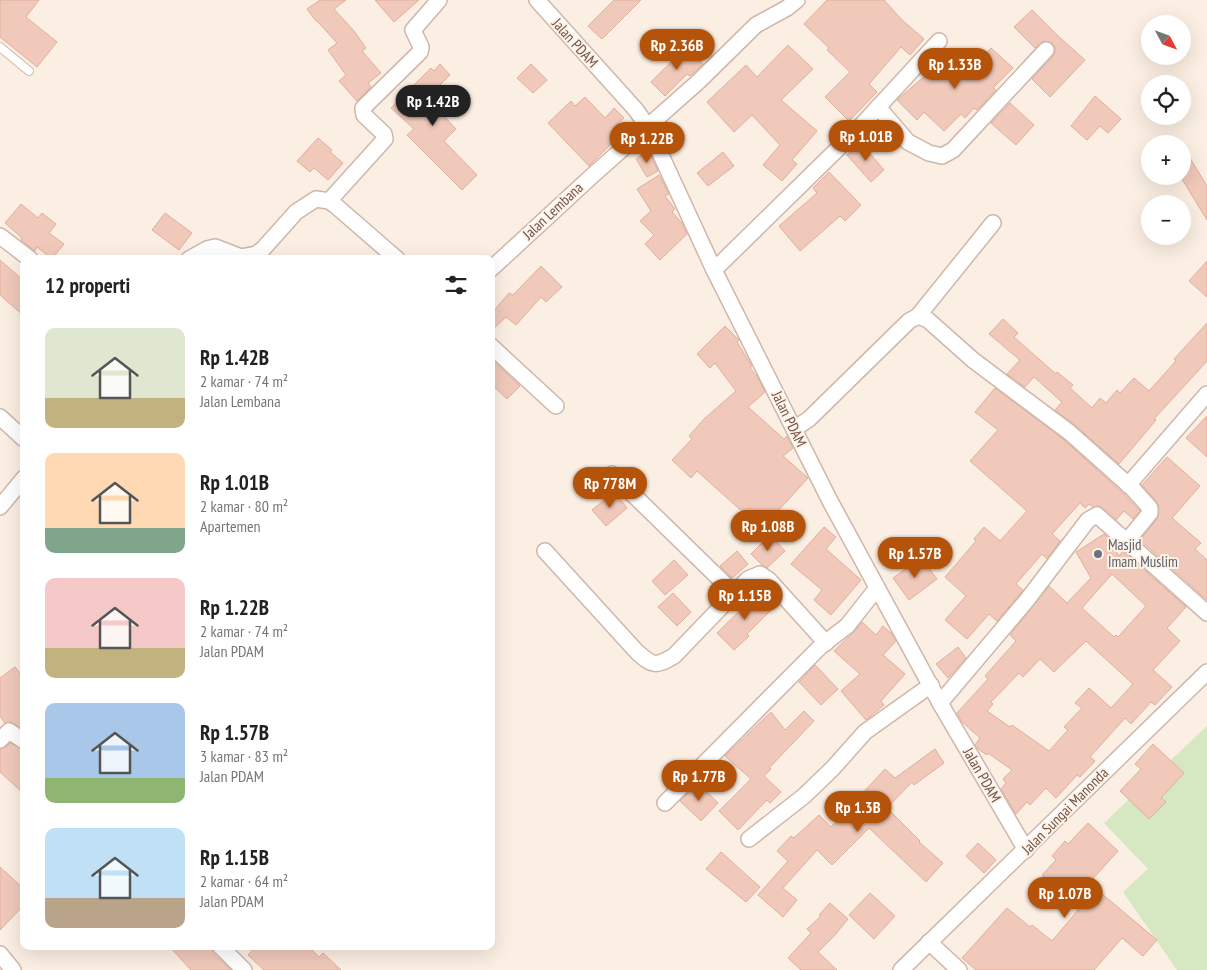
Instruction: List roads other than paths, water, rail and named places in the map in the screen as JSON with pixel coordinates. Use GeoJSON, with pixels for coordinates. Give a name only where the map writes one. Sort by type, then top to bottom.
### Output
{"type":"FeatureCollection","features":[{"type":"Feature","properties":{"kind":"street"},"geometry":{"type":"LineString","coordinates":[[328,201],[385,139],[384,134],[364,115],[363,108],[420,52],[421,47],[413,30],[439,0]]}},
{"type":"Feature","properties":{"kind":"street","name":"Jalan PDAM"},"geometry":{"type":"LineString","coordinates":[[537,0],[636,110],[648,127],[714,270],[830,501],[940,703],[1026,850]]}},
{"type":"Feature","properties":{"kind":"street","name":"Jalan Lembana"},"geometry":{"type":"LineString","coordinates":[[495,265],[593,174],[698,82],[756,25],[798,0]]}},
{"type":"Feature","properties":{"kind":"street"},"geometry":{"type":"LineString","coordinates":[[714,270],[857,130],[939,40]]}},
{"type":"Feature","properties":{"kind":"street"},"geometry":{"type":"LineString","coordinates":[[878,107],[908,142],[929,153],[942,156],[953,150],[1046,50]]}},
{"type":"Feature","properties":{"kind":"street"},"geometry":{"type":"LineString","coordinates":[[251,255],[263,249],[303,207],[316,199],[328,201],[336,206],[392,255]]}},
{"type":"Feature","properties":{"kind":"street"},"geometry":{"type":"LineString","coordinates":[[794,429],[809,419],[909,321],[918,316],[993,223]]}},
{"type":"Feature","properties":{"kind":"street"},"geometry":{"type":"LineString","coordinates":[[0,236],[25,255]]}},
{"type":"Feature","properties":{"kind":"street"},"geometry":{"type":"LineString","coordinates":[[196,255],[207,249],[215,248],[235,255]]}},
{"type":"Feature","properties":{"kind":"street"},"geometry":{"type":"LineString","coordinates":[[918,316],[928,320],[973,360],[1070,432],[1128,485],[1151,510],[1127,541]]}},
{"type":"Feature","properties":{"kind":"street"},"geometry":{"type":"LineString","coordinates":[[495,352],[556,406]]}},
{"type":"Feature","properties":{"kind":"street"},"geometry":{"type":"LineString","coordinates":[[1128,485],[1207,394]]}},
{"type":"Feature","properties":{"kind":"street"},"geometry":{"type":"LineString","coordinates":[[0,418],[20,436]]}},
{"type":"Feature","properties":{"kind":"street"},"geometry":{"type":"LineString","coordinates":[[612,474],[734,593]]}},
{"type":"Feature","properties":{"kind":"street"},"geometry":{"type":"LineString","coordinates":[[0,507],[20,483]]}},
{"type":"Feature","properties":{"kind":"street"},"geometry":{"type":"LineString","coordinates":[[940,703],[1027,600],[1090,518],[1097,515],[1207,614]]}},
{"type":"Feature","properties":{"kind":"street"},"geometry":{"type":"LineString","coordinates":[[545,551],[637,652],[650,663],[661,663],[674,656],[748,579],[760,574],[769,580],[826,643]]}},
{"type":"Feature","properties":{"kind":"street"},"geometry":{"type":"LineString","coordinates":[[665,803],[826,643],[847,626],[877,588]]}},
{"type":"Feature","properties":{"kind":"street","name":"Jalan Sungai Manonda"},"geometry":{"type":"LineString","coordinates":[[901,970],[1207,672]]}},
{"type":"Feature","properties":{"kind":"street"},"geometry":{"type":"LineString","coordinates":[[749,839],[804,796],[833,768],[865,732],[931,686]]}},
{"type":"Feature","properties":{"kind":"street"},"geometry":{"type":"LineString","coordinates":[[0,740],[9,731],[20,738]]}},
{"type":"Feature","properties":{"kind":"street"},"geometry":{"type":"LineString","coordinates":[[929,942],[959,970]]}},
{"type":"Feature","properties":{"kind":"street"},"geometry":{"type":"LineString","coordinates":[[224,950],[244,970]]}},
{"type":"Feature","properties":{"kind":"street"},"geometry":{"type":"LineString","coordinates":[[0,954],[13,970]]}},
{"type":"Feature","properties":{"kind":"lane"},"geometry":{"type":"LineString","coordinates":[[0,47],[29,71]]}},
{"type":"Feature","properties":{"kind":"place","name":"Masjid Imam Muslim"},"geometry":{"type":"Point","coordinates":[1098,554]}}]}
